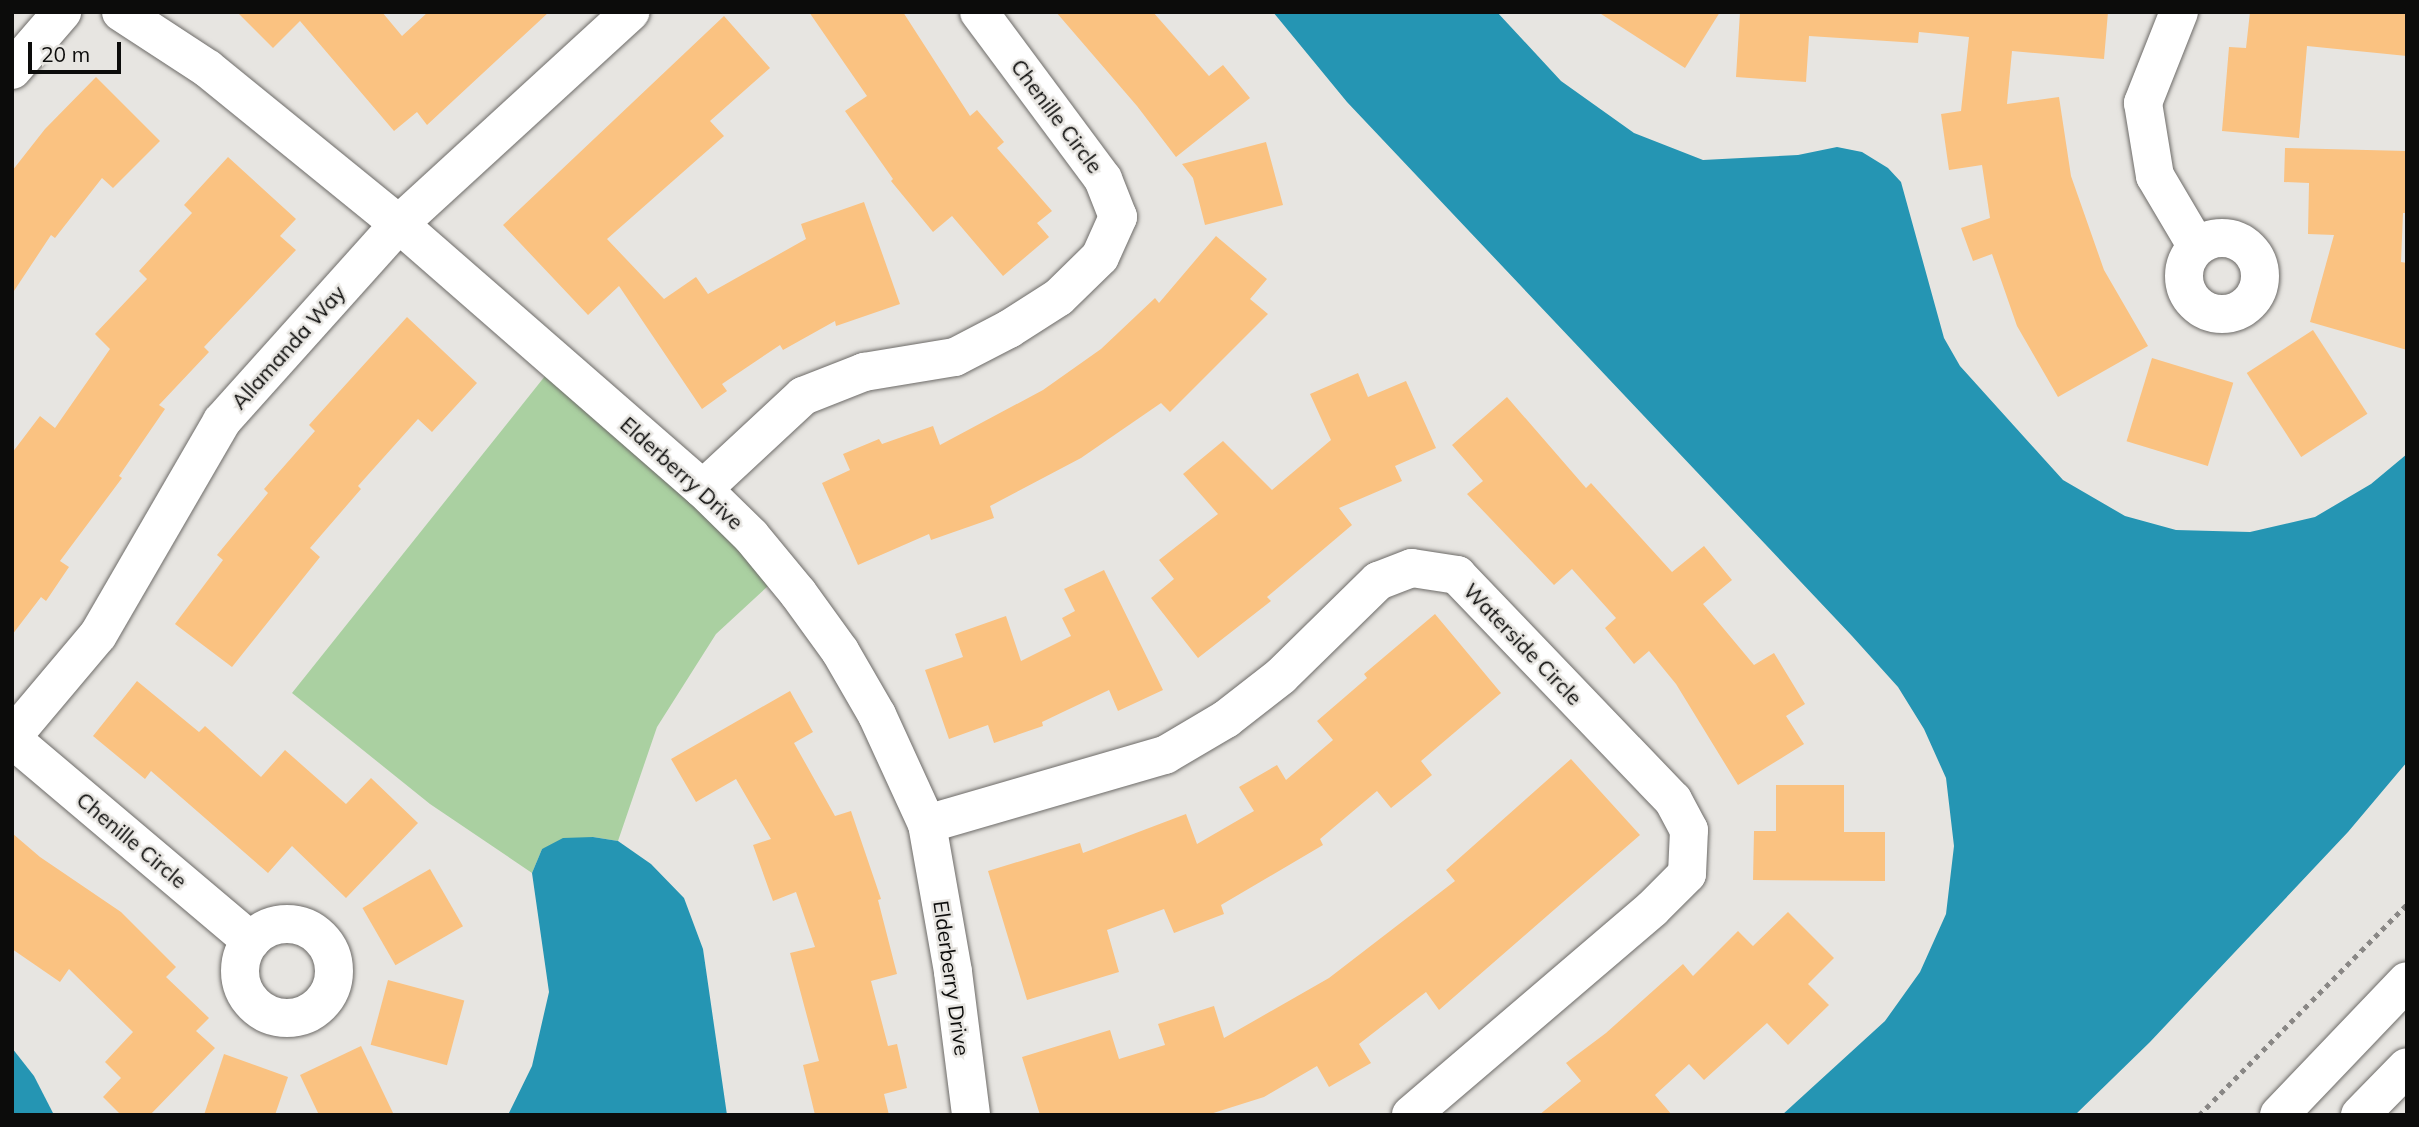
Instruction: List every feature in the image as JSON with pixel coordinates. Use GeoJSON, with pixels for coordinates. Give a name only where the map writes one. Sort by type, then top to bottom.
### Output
{"type":"FeatureCollection","features":[{"type":"Feature","properties":{"kind":"street"},"geometry":{"type":"LineString","coordinates":[[12,70],[62,12]]}},
{"type":"Feature","properties":{"kind":"street","name":"Elderberry Drive"},"geometry":{"type":"LineString","coordinates":[[121,12],[208,69],[399,224],[703,489],[759,545],[798,593],[840,652],[877,715],[927,824],[953,972],[971,1115]]}},
{"type":"Feature","properties":{"kind":"street","name":"Allamanda Way"},"geometry":{"type":"LineString","coordinates":[[12,738],[98,635],[222,421],[399,224],[630,12]]}},
{"type":"Feature","properties":{"kind":"street","name":"Chenille Circle"},"geometry":{"type":"LineString","coordinates":[[703,489],[803,396],[864,372],[956,357],[1009,330],[1059,297],[1100,257],[1118,217],[1103,178],[979,12]]}},
{"type":"Feature","properties":{"kind":"street"},"geometry":{"type":"LineString","coordinates":[[2179,12],[2143,103],[2155,176],[2197,247]]}},
{"type":"Feature","properties":{"kind":"street","name":"Waterside Circle"},"geometry":{"type":"LineString","coordinates":[[927,824],[1165,755],[1226,719],[1281,676],[1378,581],[1412,568],[1457,575],[1673,800],[1689,830],[1687,874],[1652,909],[1411,1115]]}},
{"type":"Feature","properties":{"kind":"street","name":"Chenille Circle"},"geometry":{"type":"LineString","coordinates":[[12,738],[251,941]]}},
{"type":"Feature","properties":{"kind":"street"},"geometry":{"type":"LineString","coordinates":[[2279,1115],[2407,981]]}},
{"type":"Feature","properties":{"kind":"street"},"geometry":{"type":"LineString","coordinates":[[2360,1115],[2407,1066]]}},
{"type":"Feature","properties":{"kind":"path"},"geometry":{"type":"LineString","coordinates":[[2199,1115],[2407,904]]}},
{"type":"Feature","properties":{"kind":"green space"},"geometry":{"type":"Polygon","coordinates":[[[557,361],[782,573],[716,634],[657,727],[618,841],[593,837],[542,849],[532,873],[430,804],[292,693],[557,361]]]}},
{"type":"Feature","properties":{"kind":"water"},"geometry":{"type":"Polygon","coordinates":[[[1273,12],[1497,12],[1561,81],[1634,133],[1703,160],[1798,155],[1837,147],[1862,152],[1888,168],[1901,182],[1944,338],[1960,366],[2063,480],[2125,516],[2176,530],[2250,532],[2315,517],[2371,484],[2407,454],[2407,762],[2348,832],[2150,1042],[2075,1115],[1782,1115],[1885,1021],[1920,972],[1946,914],[1954,846],[1946,778],[1924,729],[1898,687],[1852,636],[1347,102],[1273,12]]]}},
{"type":"Feature","properties":{"kind":"water"},"geometry":{"type":"Polygon","coordinates":[[[593,837],[618,841],[651,864],[684,898],[703,949],[727,1115],[508,1115],[532,1066],[549,992],[532,873],[542,849],[563,838],[593,837]]]}},
{"type":"Feature","properties":{"kind":"water"},"geometry":{"type":"Polygon","coordinates":[[[12,1048],[34,1076],[54,1115],[12,1115],[12,1048]]]}},
{"type":"Feature","properties":{"kind":"building"},"geometry":{"type":"Polygon","coordinates":[[[237,12],[382,12],[402,36],[428,12],[549,12],[427,125],[417,112],[394,131],[300,21],[273,48],[237,12]]]}},
{"type":"Feature","properties":{"kind":"building"},"geometry":{"type":"Polygon","coordinates":[[[809,12],[903,12],[970,116],[977,110],[1004,142],[997,148],[1052,211],[1037,223],[1049,237],[1003,276],[952,216],[933,232],[891,181],[893,179],[845,111],[867,96],[809,12]]]}},
{"type":"Feature","properties":{"kind":"building"},"geometry":{"type":"Polygon","coordinates":[[[1056,12],[1153,12],[1209,76],[1223,65],[1250,98],[1176,157],[1137,106],[1056,12]]]}},
{"type":"Feature","properties":{"kind":"building"},"geometry":{"type":"Polygon","coordinates":[[[1598,12],[1720,12],[1685,68],[1598,12]]]}},
{"type":"Feature","properties":{"kind":"building"},"geometry":{"type":"Polygon","coordinates":[[[1740,12],[2108,12],[2104,59],[2012,51],[2007,104],[2059,97],[2071,176],[2104,270],[2148,346],[2058,397],[2017,326],[1992,254],[1973,261],[1961,228],[1990,218],[1982,165],[1949,170],[1941,114],[1961,111],[1969,37],[1919,32],[1918,43],[1809,36],[1806,82],[1736,77],[1740,12]]]}},
{"type":"Feature","properties":{"kind":"building"},"geometry":{"type":"Polygon","coordinates":[[[2250,12],[2407,12],[2407,56],[2307,46],[2299,138],[2222,131],[2229,47],[2246,48],[2250,12]]]}},
{"type":"Feature","properties":{"kind":"building"},"geometry":{"type":"Polygon","coordinates":[[[724,16],[770,68],[710,121],[724,136],[607,239],[664,299],[696,277],[708,294],[806,239],[801,224],[864,202],[900,304],[836,326],[835,321],[783,350],[780,345],[722,384],[727,391],[702,409],[619,286],[588,315],[503,225],[724,16]]]}},
{"type":"Feature","properties":{"kind":"building"},"geometry":{"type":"Polygon","coordinates":[[[96,77],[160,141],[113,188],[102,178],[55,238],[51,235],[12,294],[12,171],[45,129],[96,77]]]}},
{"type":"Feature","properties":{"kind":"building"},"geometry":{"type":"Polygon","coordinates":[[[1266,142],[1283,205],[1205,225],[1193,178],[1182,164],[1266,142]]]}},
{"type":"Feature","properties":{"kind":"building"},"geometry":{"type":"Polygon","coordinates":[[[2285,148],[2407,151],[2407,213],[2403,213],[2401,262],[2407,263],[2407,350],[2310,322],[2334,235],[2308,234],[2309,183],[2284,182],[2285,148]]]}},
{"type":"Feature","properties":{"kind":"building"},"geometry":{"type":"Polygon","coordinates":[[[228,157],[296,219],[280,236],[296,250],[204,347],[209,352],[159,405],[165,409],[119,476],[122,478],[60,561],[69,567],[46,601],[41,597],[12,635],[12,453],[40,416],[55,428],[110,349],[95,334],[147,279],[139,271],[192,213],[184,205],[228,157]]]}},
{"type":"Feature","properties":{"kind":"building"},"geometry":{"type":"Polygon","coordinates":[[[1216,236],[1267,279],[1250,299],[1268,314],[1170,412],[1161,403],[1081,458],[990,506],[994,518],[931,540],[929,534],[858,565],[822,483],[850,470],[843,454],[879,439],[882,444],[933,426],[940,445],[1043,390],[1101,349],[1155,298],[1159,303],[1216,236]]]}},
{"type":"Feature","properties":{"kind":"building"},"geometry":{"type":"Polygon","coordinates":[[[407,317],[477,383],[432,432],[418,419],[358,486],[361,489],[310,548],[320,557],[232,667],[175,624],[223,560],[217,555],[268,493],[264,489],[315,431],[309,425],[407,317]]]}},
{"type":"Feature","properties":{"kind":"building"},"geometry":{"type":"Polygon","coordinates":[[[2313,330],[2367,414],[2301,457],[2247,373],[2313,330]]]}},
{"type":"Feature","properties":{"kind":"building"},"geometry":{"type":"Polygon","coordinates":[[[2152,358],[2233,383],[2208,466],[2127,441],[2152,358]]]}},
{"type":"Feature","properties":{"kind":"building"},"geometry":{"type":"Polygon","coordinates":[[[1358,373],[1368,397],[1406,381],[1436,448],[1395,466],[1402,481],[1339,508],[1352,525],[1267,597],[1271,601],[1198,658],[1151,598],[1174,579],[1159,560],[1218,514],[1183,474],[1223,441],[1272,490],[1331,440],[1310,394],[1358,373]]]}},
{"type":"Feature","properties":{"kind":"building"},"geometry":{"type":"Polygon","coordinates":[[[1507,397],[1586,488],[1591,483],[1672,572],[1704,546],[1732,580],[1703,604],[1754,665],[1774,653],[1805,704],[1786,716],[1804,744],[1738,785],[1676,684],[1649,651],[1634,664],[1605,628],[1616,618],[1572,569],[1554,585],[1467,494],[1483,481],[1452,445],[1507,397]]]}},
{"type":"Feature","properties":{"kind":"building"},"geometry":{"type":"Polygon","coordinates":[[[1104,570],[1163,690],[1118,711],[1109,690],[1042,722],[1043,726],[994,743],[988,725],[949,739],[925,670],[963,657],[955,634],[1006,616],[1021,661],[1071,636],[1062,618],[1075,611],[1064,589],[1104,570]]]}},
{"type":"Feature","properties":{"kind":"building"},"geometry":{"type":"Polygon","coordinates":[[[1435,614],[1501,693],[1421,761],[1432,775],[1391,808],[1377,791],[1320,839],[1323,845],[1221,905],[1224,914],[1174,933],[1164,909],[1107,930],[1119,972],[1027,1000],[988,871],[1080,843],[1083,853],[1186,814],[1197,844],[1254,811],[1239,787],[1277,765],[1286,780],[1333,740],[1317,721],[1367,678],[1364,674],[1435,614]]]}},
{"type":"Feature","properties":{"kind":"building"},"geometry":{"type":"Polygon","coordinates":[[[137,681],[199,732],[205,726],[261,777],[285,750],[346,804],[371,778],[418,823],[346,898],[292,846],[268,873],[151,771],[145,779],[93,736],[137,681]]]}},
{"type":"Feature","properties":{"kind":"building"},"geometry":{"type":"Polygon","coordinates":[[[790,691],[813,732],[794,743],[835,816],[851,811],[881,899],[878,900],[897,974],[871,981],[888,1046],[897,1044],[907,1088],[884,1094],[889,1115],[815,1115],[803,1065],[819,1061],[790,953],[815,947],[796,892],[773,901],[753,845],[771,839],[736,779],[696,802],[671,759],[790,691]]]}},
{"type":"Feature","properties":{"kind":"building"},"geometry":{"type":"Polygon","coordinates":[[[1571,759],[1640,835],[1439,1010],[1426,992],[1359,1044],[1371,1063],[1329,1087],[1317,1066],[1264,1097],[1207,1115],[1040,1115],[1022,1057],[1110,1030],[1119,1059],[1165,1045],[1158,1024],[1214,1006],[1224,1038],[1329,978],[1455,881],[1446,870],[1571,759]]]}},
{"type":"Feature","properties":{"kind":"building"},"geometry":{"type":"Polygon","coordinates":[[[1776,785],[1844,785],[1844,832],[1885,832],[1885,881],[1753,880],[1754,831],[1776,831],[1776,785]]]}},
{"type":"Feature","properties":{"kind":"building"},"geometry":{"type":"Polygon","coordinates":[[[12,833],[40,857],[121,912],[176,967],[166,977],[209,1018],[196,1031],[215,1048],[150,1115],[121,1115],[103,1097],[121,1078],[105,1062],[133,1032],[69,969],[60,982],[12,949],[12,833]]]}},
{"type":"Feature","properties":{"kind":"building"},"geometry":{"type":"Polygon","coordinates":[[[430,869],[463,926],[395,965],[362,908],[430,869]]]}},
{"type":"Feature","properties":{"kind":"building"},"geometry":{"type":"Polygon","coordinates":[[[1788,912],[1834,958],[1808,984],[1829,1005],[1788,1045],[1767,1023],[1704,1080],[1689,1064],[1655,1095],[1672,1115],[1539,1115],[1581,1081],[1566,1063],[1606,1033],[1683,964],[1693,976],[1738,931],[1753,946],[1788,912]]]}},
{"type":"Feature","properties":{"kind":"building"},"geometry":{"type":"Polygon","coordinates":[[[388,980],[464,1000],[447,1065],[371,1045],[388,980]]]}},
{"type":"Feature","properties":{"kind":"building"},"geometry":{"type":"Polygon","coordinates":[[[361,1046],[394,1115],[319,1115],[300,1075],[361,1046]]]}},
{"type":"Feature","properties":{"kind":"building"},"geometry":{"type":"Polygon","coordinates":[[[224,1054],[288,1077],[275,1115],[204,1115],[224,1054]]]}}]}
